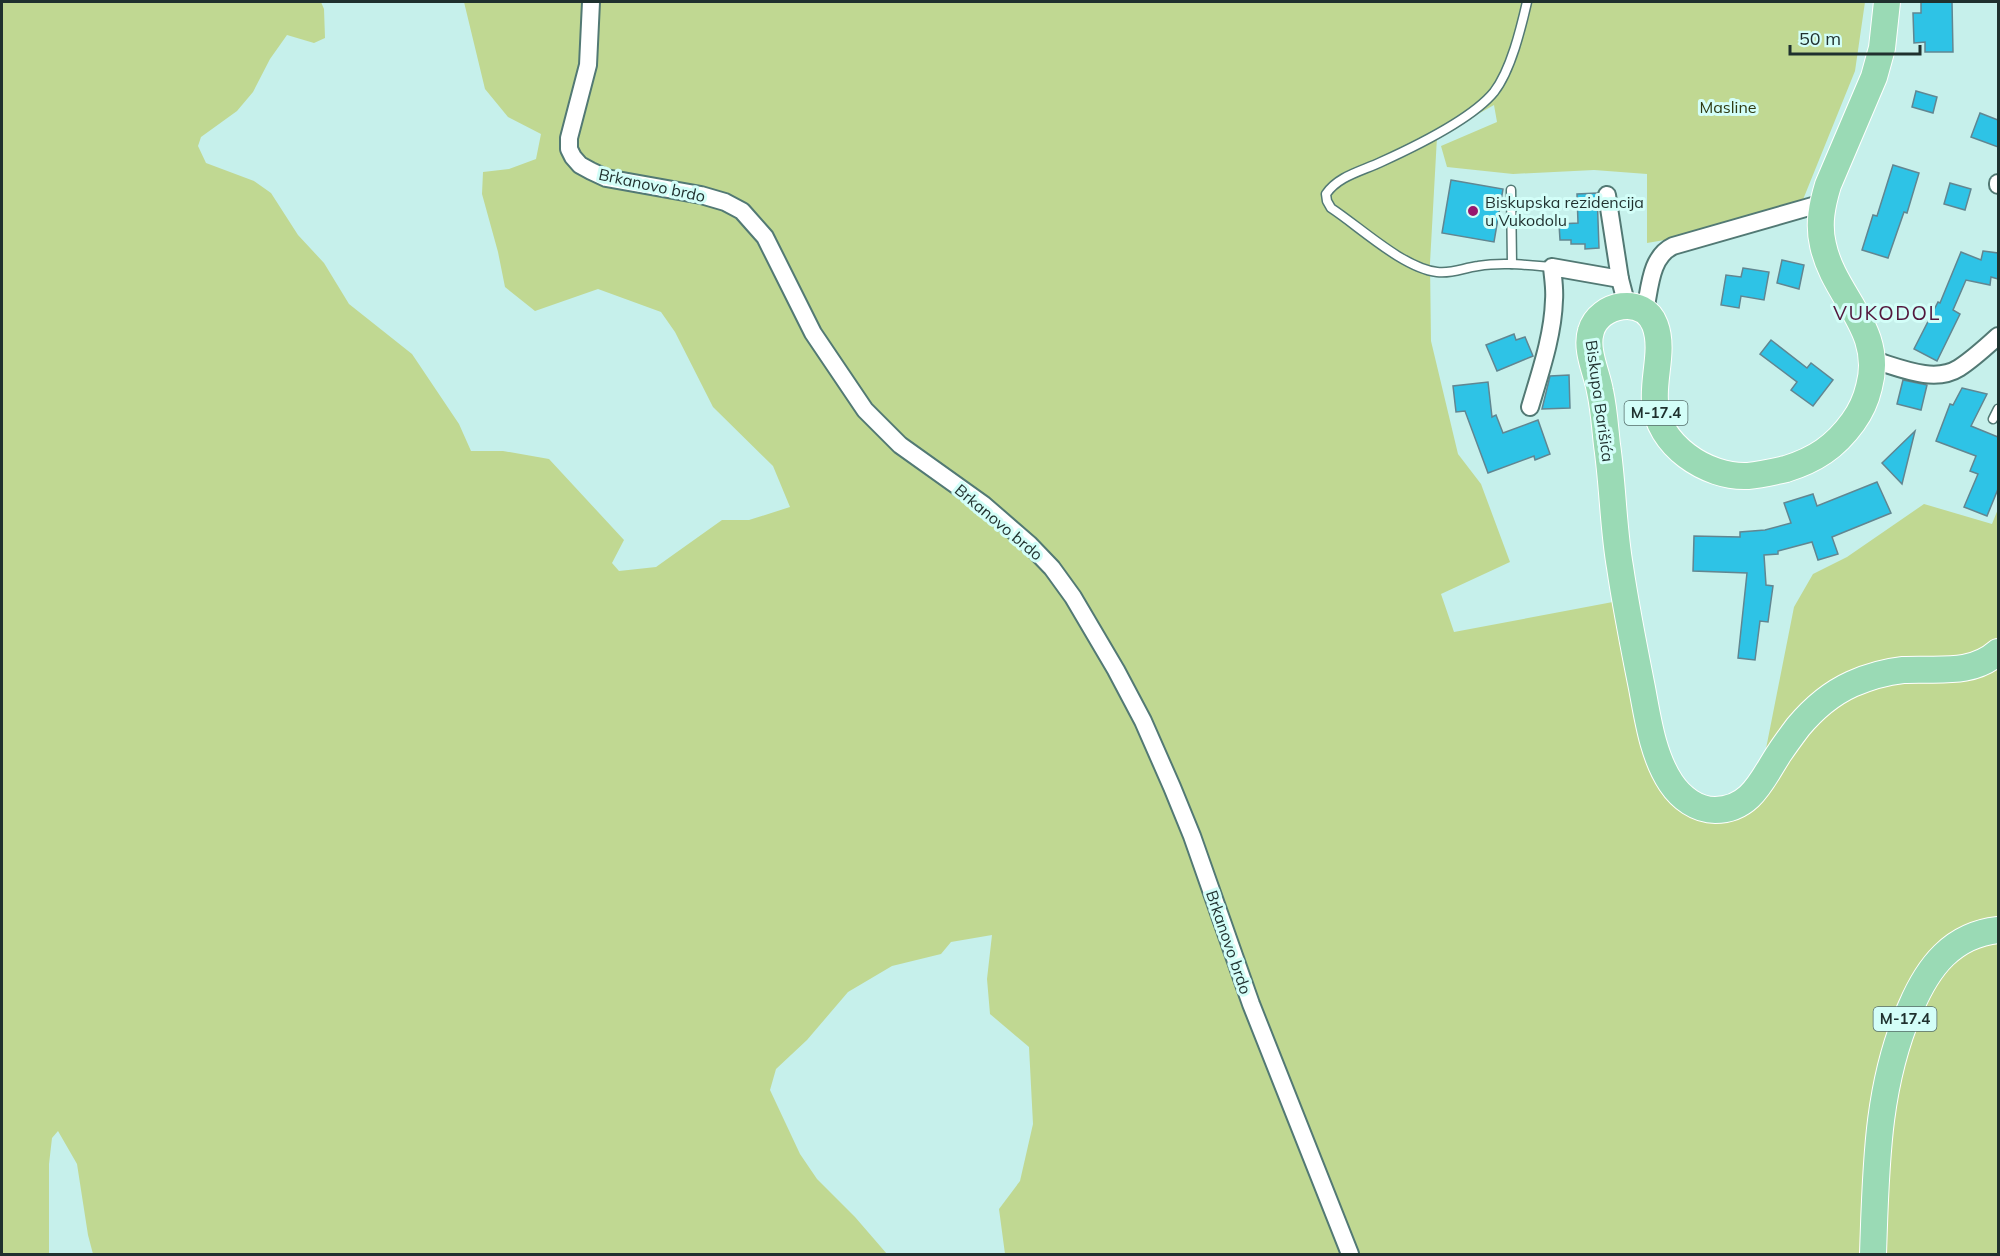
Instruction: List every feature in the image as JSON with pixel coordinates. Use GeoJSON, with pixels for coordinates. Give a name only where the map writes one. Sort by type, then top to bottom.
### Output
{"type":"FeatureCollection","features":[{"type":"Feature","properties":{"kind":"main road","name":"M-17.4"},"geometry":{"type":"LineString","coordinates":[[1636,308],[1652,318],[1658,337],[1654,402],[1662,427],[1672,443],[1711,470],[1746,476],[1774,472],[1818,457],[1829,449],[1858,416],[1869,388],[1873,360],[1871,348],[1866,333],[1823,248],[1820,225],[1828,185],[1874,77],[1881,48],[1887,2]]}},
{"type":"Feature","properties":{"kind":"main road","name":"Biskupa Barišića"},"geometry":{"type":"LineString","coordinates":[[1636,308],[1614,307],[1603,313],[1595,321],[1589,339],[1602,400],[1619,564],[1632,637],[1651,732],[1669,780],[1678,793],[1690,803],[1702,808],[1716,810],[1737,805],[1757,790],[1780,753],[1814,709],[1841,689],[1882,673],[1969,668],[1991,658],[1998,652]]}},
{"type":"Feature","properties":{"kind":"main road","name":"M-17.4"},"geometry":{"type":"LineString","coordinates":[[1874,1254],[1876,1153],[1887,1078],[1905,1020],[1919,987],[1941,956],[1955,944],[1970,937],[1998,930]]}},
{"type":"Feature","properties":{"kind":"street","name":"Brkanovo brdo"},"geometry":{"type":"LineString","coordinates":[[591,2],[588,64],[568,138],[569,149],[573,157],[580,165],[606,177],[701,195],[725,202],[742,212],[765,237],[813,333],[865,410],[900,445],[984,505],[1029,544],[1052,568],[1074,597],[1143,721],[1172,787],[1192,836],[1256,1015],[1350,1254]]}},
{"type":"Feature","properties":{"kind":"street"},"geometry":{"type":"LineString","coordinates":[[1607,195],[1620,279],[1636,308]]}},
{"type":"Feature","properties":{"kind":"street"},"geometry":{"type":"LineString","coordinates":[[1636,308],[1659,255],[1665,249],[1823,203]]}},
{"type":"Feature","properties":{"kind":"street"},"geometry":{"type":"LineString","coordinates":[[1530,407],[1548,341],[1552,317],[1554,300],[1552,267],[1620,279]]}},
{"type":"Feature","properties":{"kind":"street"},"geometry":{"type":"LineString","coordinates":[[1873,360],[1933,375],[1948,373],[1971,360],[1998,336]]}},
{"type":"Feature","properties":{"kind":"lane"},"geometry":{"type":"LineString","coordinates":[[1527,2],[1503,77],[1483,104],[1464,118],[1382,162],[1337,181],[1326,194],[1331,208],[1394,254],[1435,272],[1454,273],[1476,266],[1512,264],[1552,267]]}},
{"type":"Feature","properties":{"kind":"lane"},"geometry":{"type":"LineString","coordinates":[[1511,190],[1512,264]]}},
{"type":"Feature","properties":{"kind":"lane"},"geometry":{"type":"LineString","coordinates":[[1993,419],[1998,409]]}},
{"type":"Feature","properties":{"kind":"green space","name":"Masline"},"geometry":{"type":"Polygon","coordinates":[[[2,2],[321,2],[324,9],[325,38],[314,43],[287,35],[270,59],[253,92],[237,111],[201,137],[198,146],[206,163],[254,181],[271,193],[298,235],[324,263],[349,304],[412,354],[459,424],[471,451],[503,451],[549,459],[624,540],[612,563],[619,571],[656,567],[722,520],[749,520],[790,507],[773,466],[713,407],[675,332],[661,312],[598,289],[535,311],[505,287],[482,194],[483,172],[509,169],[536,159],[541,134],[508,117],[485,89],[464,2],[1865,2],[1855,71],[1800,207],[1735,228],[1647,243],[1647,174],[1594,170],[1513,174],[1447,167],[1441,146],[1497,122],[1494,105],[1437,137],[1430,263],[1431,341],[1458,454],[1481,484],[1510,562],[1441,594],[1454,632],[1634,598],[1649,674],[1665,738],[1675,765],[1686,786],[1698,798],[1725,803],[1761,774],[1794,607],[1813,574],[1847,557],[1924,504],[1992,524],[1998,509],[1998,1254],[1005,1254],[999,1209],[1020,1181],[1033,1124],[1029,1047],[990,1014],[987,979],[992,935],[951,942],[941,954],[892,966],[848,992],[807,1040],[776,1069],[770,1090],[800,1154],[817,1179],[855,1217],[887,1254],[93,1254],[77,1164],[58,1131],[52,1138],[49,1164],[49,1254],[2,1254],[2,2]]]}},
{"type":"Feature","properties":{"kind":"building"},"geometry":{"type":"Polygon","coordinates":[[[1921,2],[1952,2],[1953,52],[1925,52],[1925,42],[1914,43],[1913,13],[1921,13],[1921,2]]]}},
{"type":"Feature","properties":{"kind":"building"},"geometry":{"type":"Polygon","coordinates":[[[1916,91],[1937,97],[1933,113],[1912,107],[1916,91]]]}},
{"type":"Feature","properties":{"kind":"building"},"geometry":{"type":"Polygon","coordinates":[[[1980,113],[1998,120],[1998,147],[1971,137],[1980,113]]]}},
{"type":"Feature","properties":{"kind":"building"},"geometry":{"type":"Polygon","coordinates":[[[1893,165],[1919,173],[1907,213],[1904,212],[1888,258],[1862,250],[1873,215],[1877,216],[1893,165]]]}},
{"type":"Feature","properties":{"kind":"building","name":"Biskupska rezidencija u Vukodolu"},"geometry":{"type":"Polygon","coordinates":[[[1451,180],[1503,189],[1494,242],[1442,233],[1451,180]]]}},
{"type":"Feature","properties":{"kind":"building"},"geometry":{"type":"Polygon","coordinates":[[[1950,183],[1971,189],[1965,210],[1944,204],[1950,183]]]}},
{"type":"Feature","properties":{"kind":"building"},"geometry":{"type":"Polygon","coordinates":[[[1597,193],[1599,248],[1585,249],[1585,244],[1571,244],[1571,240],[1560,240],[1559,224],[1578,223],[1577,194],[1597,193]]]}},
{"type":"Feature","properties":{"kind":"building"},"geometry":{"type":"Polygon","coordinates":[[[1983,251],[1998,253],[1998,279],[1991,277],[1990,285],[1966,280],[1953,310],[1960,314],[1937,361],[1914,349],[1938,302],[1940,303],[1961,252],[1981,260],[1983,251]]]}},
{"type":"Feature","properties":{"kind":"building"},"geometry":{"type":"Polygon","coordinates":[[[1782,260],[1804,265],[1799,289],[1777,283],[1782,260]]]}},
{"type":"Feature","properties":{"kind":"building"},"geometry":{"type":"Polygon","coordinates":[[[1743,268],[1769,272],[1764,300],[1741,296],[1739,308],[1721,305],[1726,275],[1741,277],[1743,268]]]}},
{"type":"Feature","properties":{"kind":"building"},"geometry":{"type":"Polygon","coordinates":[[[1514,334],[1516,340],[1525,337],[1533,356],[1497,371],[1486,345],[1514,334]]]}},
{"type":"Feature","properties":{"kind":"building"},"geometry":{"type":"Polygon","coordinates":[[[1771,340],[1807,368],[1811,363],[1833,380],[1813,406],[1791,390],[1797,382],[1760,354],[1771,340]]]}},
{"type":"Feature","properties":{"kind":"building"},"geometry":{"type":"Polygon","coordinates":[[[1569,375],[1570,408],[1542,409],[1550,376],[1569,375]]]}},
{"type":"Feature","properties":{"kind":"building"},"geometry":{"type":"Polygon","coordinates":[[[1903,380],[1927,385],[1921,410],[1897,404],[1903,380]]]}},
{"type":"Feature","properties":{"kind":"building"},"geometry":{"type":"Polygon","coordinates":[[[1488,382],[1492,417],[1496,415],[1503,433],[1538,420],[1550,454],[1535,460],[1534,456],[1488,473],[1465,411],[1456,412],[1453,386],[1488,382]]]}},
{"type":"Feature","properties":{"kind":"building"},"geometry":{"type":"Polygon","coordinates":[[[1962,388],[1987,394],[1971,426],[1998,437],[1998,489],[1987,516],[1964,507],[1978,474],[1970,471],[1976,456],[1936,441],[1950,404],[1953,405],[1962,388]]]}},
{"type":"Feature","properties":{"kind":"building"},"geometry":{"type":"Polygon","coordinates":[[[1915,431],[1902,484],[1882,463],[1915,431]]]}},
{"type":"Feature","properties":{"kind":"building"},"geometry":{"type":"Polygon","coordinates":[[[1877,482],[1891,513],[1832,537],[1838,554],[1818,560],[1812,542],[1778,551],[1778,554],[1764,555],[1766,585],[1773,586],[1768,622],[1760,621],[1755,660],[1738,658],[1747,573],[1693,571],[1694,536],[1740,537],[1740,532],[1765,530],[1791,523],[1784,503],[1813,494],[1817,506],[1877,482]]]}},
{"type":"Feature","properties":{"kind":"place","name":"Biskupska rezidencija u Vukodolu"},"geometry":{"type":"Point","coordinates":[1473,211]}},
{"type":"Feature","properties":{"kind":"district","name":"VUKODOL"},"geometry":{"type":"Point","coordinates":[1887,313]}}]}
